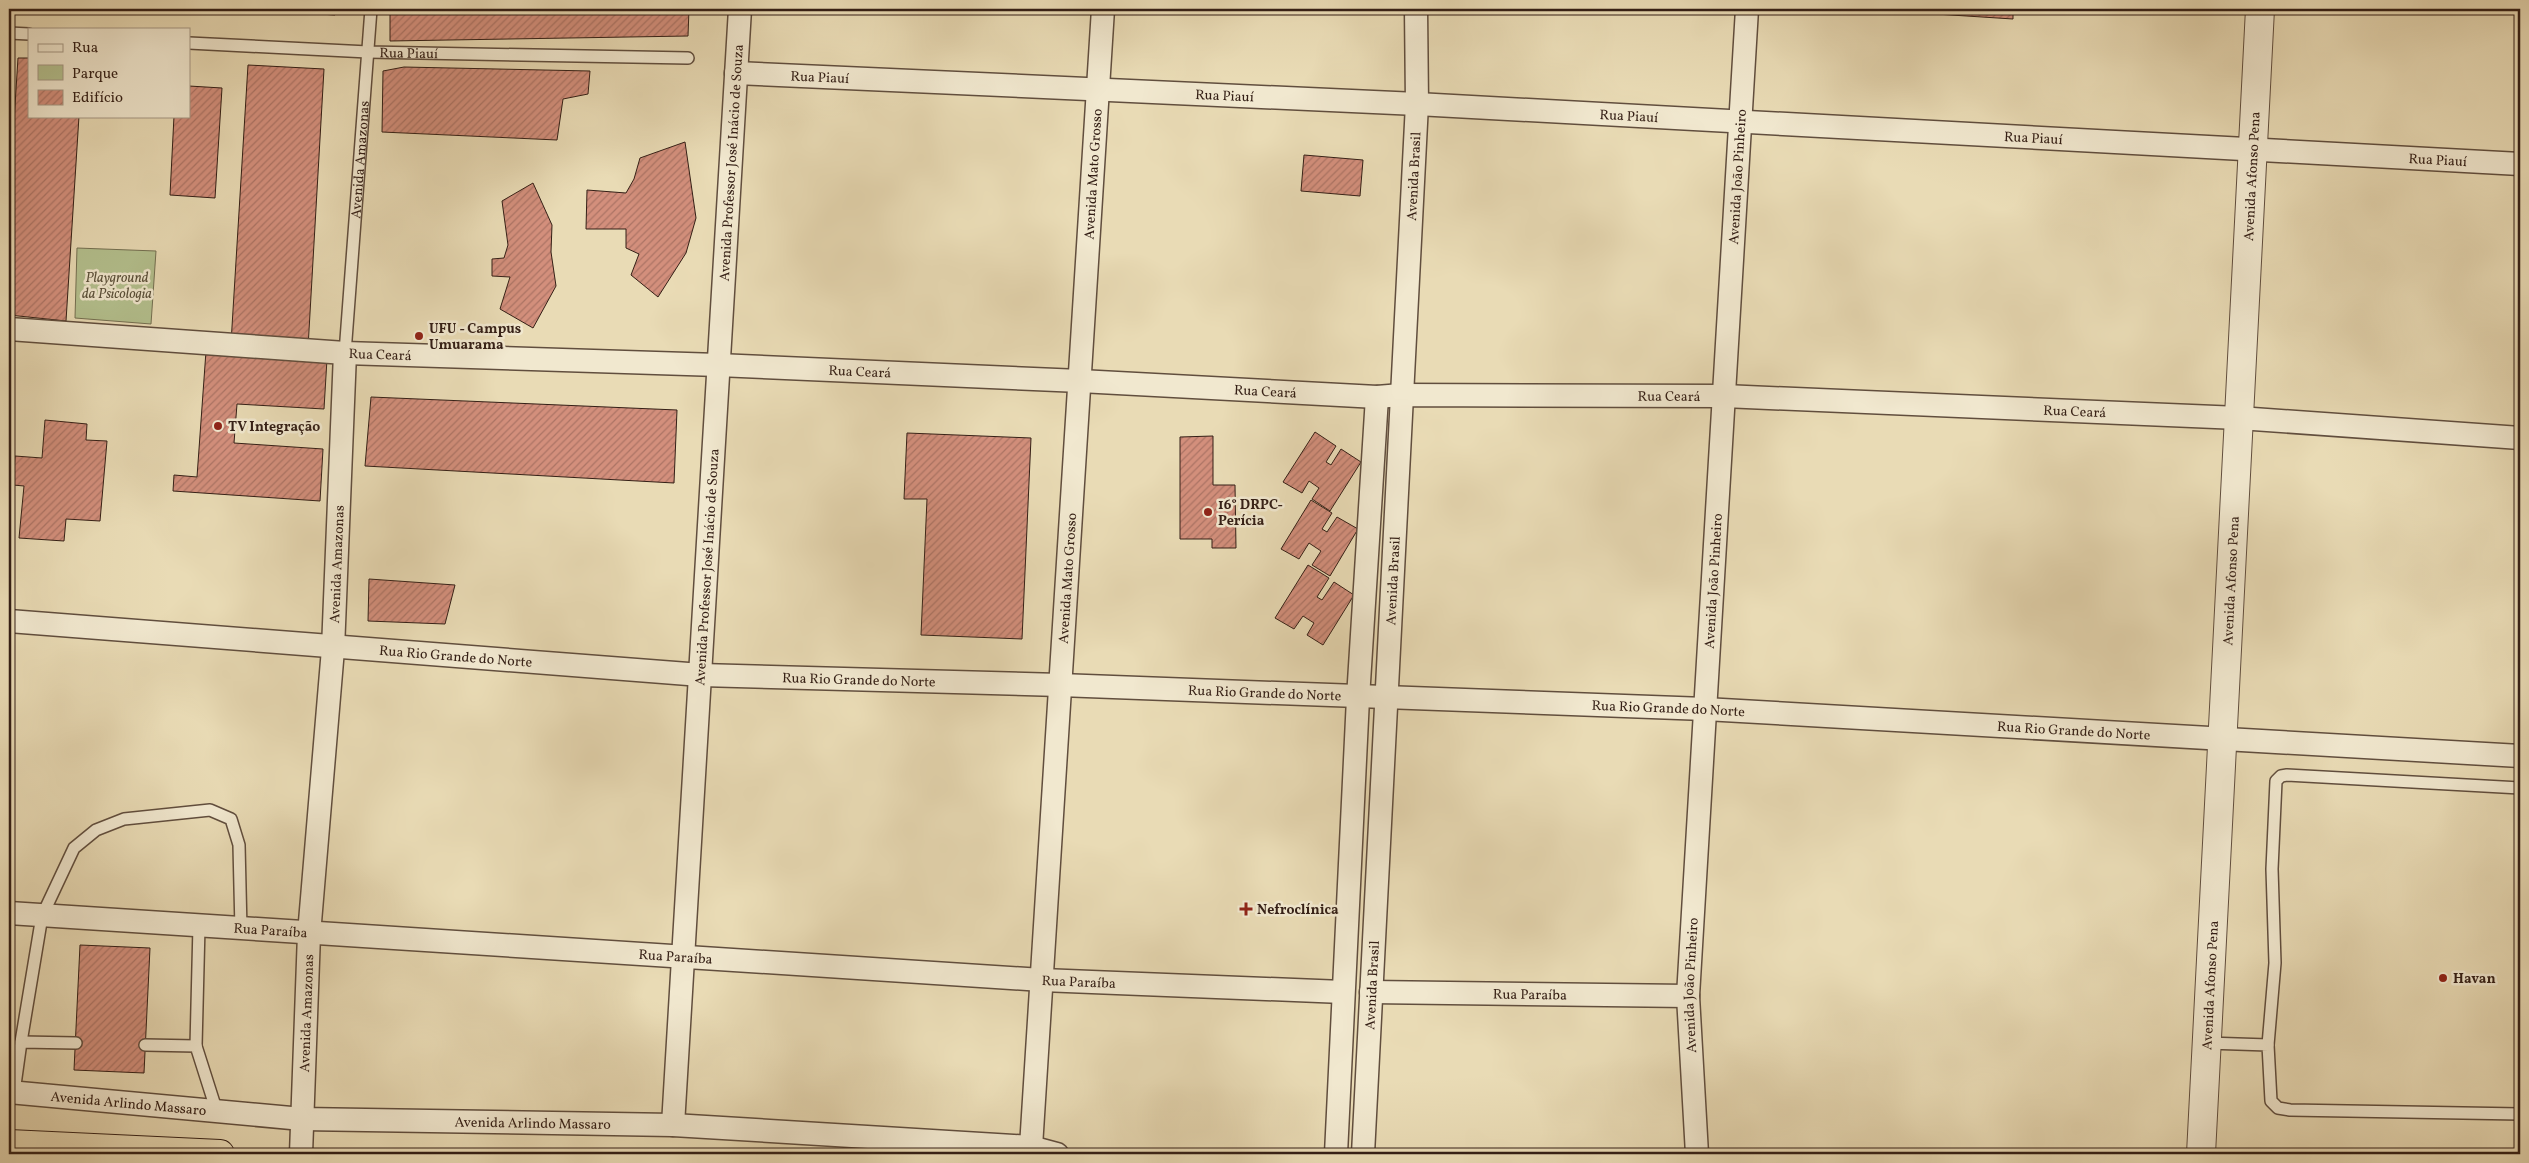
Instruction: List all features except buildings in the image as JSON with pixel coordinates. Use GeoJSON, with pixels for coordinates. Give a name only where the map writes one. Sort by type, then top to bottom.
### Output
{"type":"FeatureCollection","features":[{"type":"Feature","properties":{"kind":"highway"},"geometry":{"type":"LineString","coordinates":[[9,1144],[220,1154]]}},
{"type":"Feature","properties":{"kind":"street","name":"Avenida Professor José Inácio de Souza"},"geometry":{"type":"LineString","coordinates":[[673,1125],[740,9]]}},
{"type":"Feature","properties":{"kind":"street","name":"Avenida Mato Grosso"},"geometry":{"type":"LineString","coordinates":[[1031,1147],[1103,9]]}},
{"type":"Feature","properties":{"kind":"street","name":"Avenida Brasil"},"geometry":{"type":"LineString","coordinates":[[1363,1154],[1416,104],[1416,9]]}},
{"type":"Feature","properties":{"kind":"street","name":"Avenida João Pinheiro"},"geometry":{"type":"LineString","coordinates":[[1697,1154],[1688,996],[1747,9]]}},
{"type":"Feature","properties":{"kind":"street","name":"Avenida Afonso Pena"},"geometry":{"type":"LineString","coordinates":[[2201,1154],[2260,9]]}},
{"type":"Feature","properties":{"kind":"street","name":"Rua Piauí"},"geometry":{"type":"LineString","coordinates":[[736,73],[1416,104],[2520,164]]}},
{"type":"Feature","properties":{"kind":"street","name":"Rua Ceará"},"geometry":{"type":"LineString","coordinates":[[9,329],[345,353],[718,365],[1080,380],[1377,397],[1402,395],[1724,396],[2239,418],[2520,438]]}},
{"type":"Feature","properties":{"kind":"street","name":"Avenida Amazonas"},"geometry":{"type":"LineString","coordinates":[[300,1154],[310,934],[333,647],[345,353]]}},
{"type":"Feature","properties":{"kind":"street","name":"Avenida Brasil"},"geometry":{"type":"LineString","coordinates":[[1336,1154],[1358,698],[1377,397]]}},
{"type":"Feature","properties":{"kind":"street","name":"Rua Rio Grande do Norte"},"geometry":{"type":"LineString","coordinates":[[9,621],[701,675],[1705,709],[2520,756]]}},
{"type":"Feature","properties":{"kind":"street","name":"Rua Paraíba"},"geometry":{"type":"LineString","coordinates":[[9,913],[242,930],[1042,980],[1343,992]]}},
{"type":"Feature","properties":{"kind":"street","name":"Rua Paraíba"},"geometry":{"type":"LineString","coordinates":[[1371,992],[1688,996]]}},
{"type":"Feature","properties":{"kind":"street","name":"Avenida Arlindo Massaro"},"geometry":{"type":"LineString","coordinates":[[11,1092],[302,1119],[673,1125],[1031,1147],[1057,1154]]}},
{"type":"Feature","properties":{"kind":"lane","name":"Avenida Amazonas"},"geometry":{"type":"LineString","coordinates":[[345,353],[371,9]]}},
{"type":"Feature","properties":{"kind":"lane"},"geometry":{"type":"LineString","coordinates":[[9,33],[28,34]]}},
{"type":"Feature","properties":{"kind":"lane","name":"Rua Piauí"},"geometry":{"type":"LineString","coordinates":[[190,42],[368,52],[688,58]]}},
{"type":"Feature","properties":{"kind":"lane"},"geometry":{"type":"LineString","coordinates":[[2520,788],[2287,775],[2281,776],[2276,781],[2272,868],[2275,963],[2268,1045],[2271,1101],[2278,1108],[2290,1110],[2520,1114]]}},
{"type":"Feature","properties":{"kind":"lane"},"geometry":{"type":"LineString","coordinates":[[11,1092],[42,916],[74,848],[96,830],[124,818],[210,810],[231,819],[239,844],[242,930]]}},
{"type":"Feature","properties":{"kind":"lane"},"geometry":{"type":"LineString","coordinates":[[198,926],[196,1046],[218,1112]]}},
{"type":"Feature","properties":{"kind":"lane"},"geometry":{"type":"LineString","coordinates":[[21,1042],[76,1043]]}},
{"type":"Feature","properties":{"kind":"lane"},"geometry":{"type":"LineString","coordinates":[[2207,1043],[2268,1045]]}},
{"type":"Feature","properties":{"kind":"lane"},"geometry":{"type":"LineString","coordinates":[[145,1045],[196,1046]]}},
{"type":"Feature","properties":{"kind":"green space","name":"Playground da Psicologia"},"geometry":{"type":"Polygon","coordinates":[[[77,248],[156,251],[151,324],[75,318],[77,248]]]}},
{"type":"Feature","properties":{"kind":"place","name":"UFU - Campus Umuarama"},"geometry":{"type":"Point","coordinates":[419,336]}},
{"type":"Feature","properties":{"kind":"place","name":"TV Integração"},"geometry":{"type":"Point","coordinates":[218,426]}},
{"type":"Feature","properties":{"kind":"place","name":"16° DRPC- Perícia"},"geometry":{"type":"Point","coordinates":[1208,512]}},
{"type":"Feature","properties":{"kind":"place","name":"Nefroclínica"},"geometry":{"type":"Point","coordinates":[1246,909]}},
{"type":"Feature","properties":{"kind":"place","name":"Havan"},"geometry":{"type":"Point","coordinates":[2443,978]}}]}
